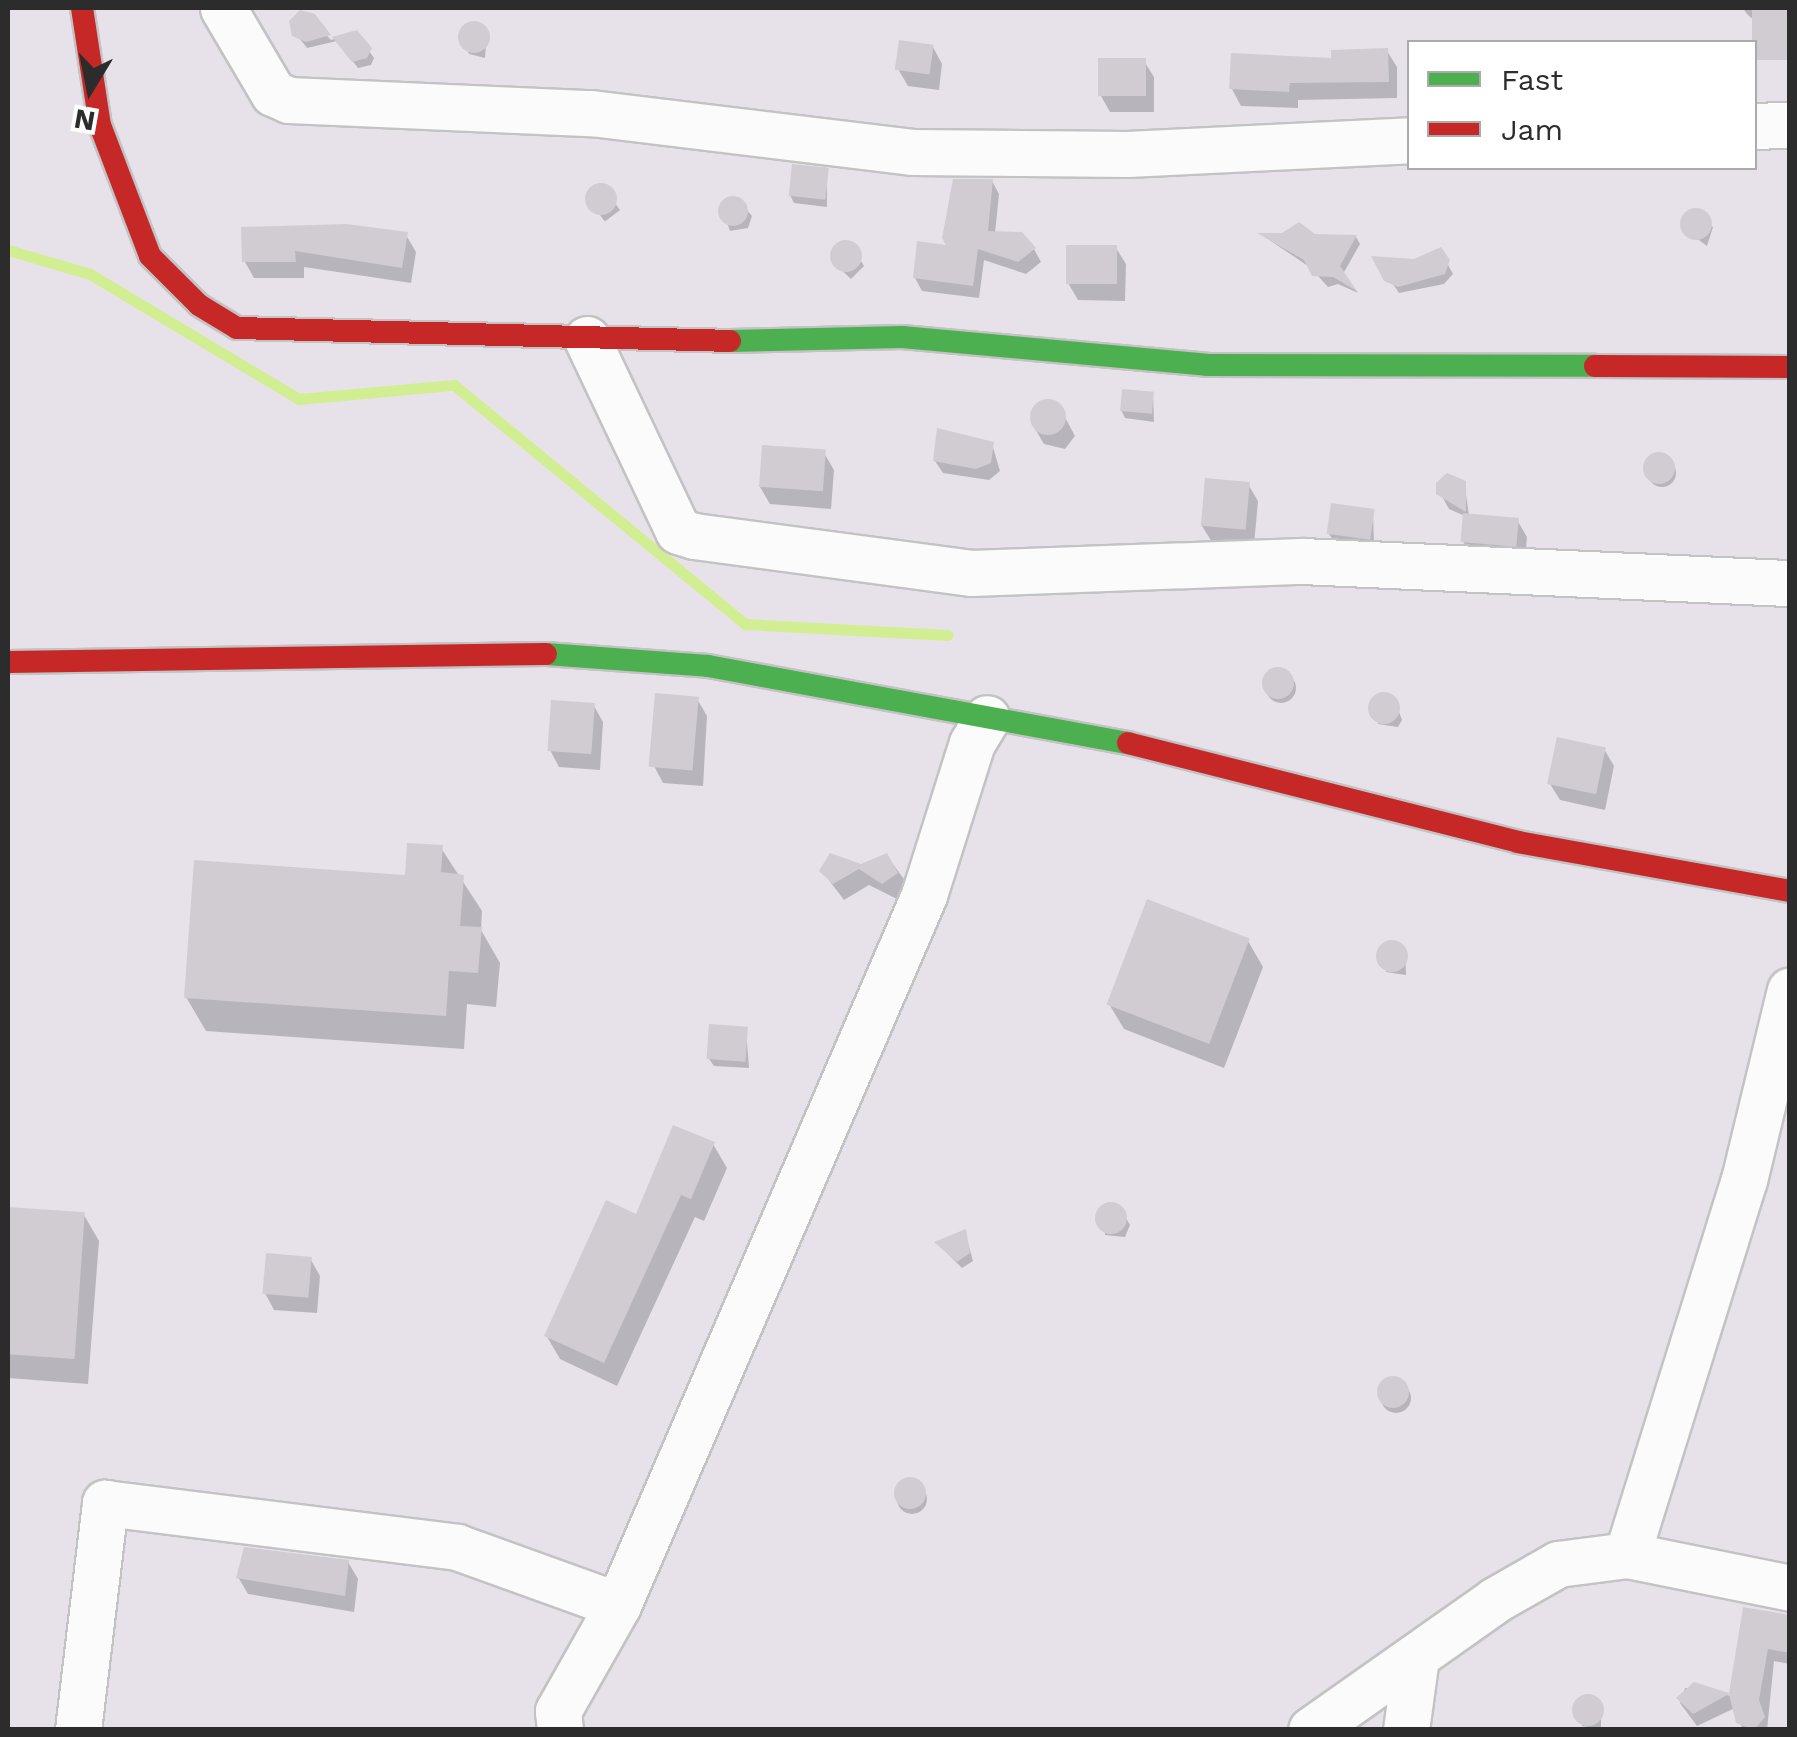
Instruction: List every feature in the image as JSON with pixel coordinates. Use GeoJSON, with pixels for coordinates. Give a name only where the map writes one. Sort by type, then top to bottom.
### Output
{"type":"FeatureCollection","features":[{"type":"Feature","properties":{"kind":"street"},"geometry":{"type":"LineString","coordinates":[[82,8],[100,125],[150,256],[199,305],[237,328],[587,339],[902,337],[1207,365],[1790,367]]}},
{"type":"Feature","properties":{"kind":"street"},"geometry":{"type":"LineString","coordinates":[[224,8],[274,93],[288,100],[591,113],[912,152],[1127,154],[1407,140]]}},
{"type":"Feature","properties":{"kind":"street"},"geometry":{"type":"LineString","coordinates":[[1757,126],[1790,125]]}},
{"type":"Feature","properties":{"kind":"street"},"geometry":{"type":"LineString","coordinates":[[587,339],[678,531],[694,536],[971,573],[1302,561],[1790,582]]}},
{"type":"Feature","properties":{"kind":"street"},"geometry":{"type":"LineString","coordinates":[[8,662],[575,654],[708,666],[986,718],[1062,726],[1518,842],[1788,897]]}},
{"type":"Feature","properties":{"kind":"street"},"geometry":{"type":"LineString","coordinates":[[560,1730],[558,1711],[618,1605],[924,895],[972,743],[986,718]]}},
{"type":"Feature","properties":{"kind":"street"},"geometry":{"type":"LineString","coordinates":[[1627,1555],[1744,1180],[1790,990]]}},
{"type":"Feature","properties":{"kind":"street"},"geometry":{"type":"LineString","coordinates":[[78,1730],[105,1503],[457,1547],[618,1605]]}},
{"type":"Feature","properties":{"kind":"street"},"geometry":{"type":"LineString","coordinates":[[1311,1730],[1558,1564],[1627,1555],[1790,1588]]}},
{"type":"Feature","properties":{"kind":"street"},"geometry":{"type":"LineString","coordinates":[[1406,1730],[1416,1657]]}},
{"type":"Feature","properties":{"kind":"building"},"geometry":{"type":"Polygon","coordinates":[[[1752,8],[1790,8],[1790,60],[1757,60],[1757,40],[1752,40],[1752,8]]]}},
{"type":"Feature","properties":{"kind":"building"},"geometry":{"type":"Polygon","coordinates":[[[300,10],[315,14],[331,35],[306,42],[292,36],[289,21],[300,10]]]}},
{"type":"Feature","properties":{"kind":"building"},"geometry":{"type":"Polygon","coordinates":[[[474,21],[485,26],[490,37],[485,48],[474,53],[463,48],[458,37],[463,26],[474,21]]]}},
{"type":"Feature","properties":{"kind":"building"},"geometry":{"type":"Polygon","coordinates":[[[357,30],[372,48],[367,58],[352,62],[332,37],[357,30]]]}},
{"type":"Feature","properties":{"kind":"building"},"geometry":{"type":"Polygon","coordinates":[[[899,40],[934,45],[929,75],[895,70],[899,40]]]}},
{"type":"Feature","properties":{"kind":"building"},"geometry":{"type":"Polygon","coordinates":[[[1388,48],[1389,82],[1290,83],[1289,92],[1229,89],[1231,53],[1331,58],[1331,50],[1388,48]]]}},
{"type":"Feature","properties":{"kind":"building"},"geometry":{"type":"Polygon","coordinates":[[[1098,58],[1146,58],[1146,96],[1098,96],[1098,58]]]}},
{"type":"Feature","properties":{"kind":"building"},"geometry":{"type":"Polygon","coordinates":[[[792,164],[829,168],[825,200],[789,196],[792,164]]]}},
{"type":"Feature","properties":{"kind":"building"},"geometry":{"type":"Polygon","coordinates":[[[953,179],[993,179],[988,231],[1022,232],[1036,248],[1018,262],[978,249],[973,286],[913,278],[917,241],[946,245],[942,238],[953,179]]]}},
{"type":"Feature","properties":{"kind":"building"},"geometry":{"type":"Polygon","coordinates":[[[601,183],[612,188],[617,199],[612,210],[601,215],[590,210],[585,199],[590,188],[601,183]]]}},
{"type":"Feature","properties":{"kind":"building"},"geometry":{"type":"Polygon","coordinates":[[[733,196],[744,200],[748,211],[744,222],[733,226],[722,222],[718,211],[722,200],[733,196]]]}},
{"type":"Feature","properties":{"kind":"building"},"geometry":{"type":"Polygon","coordinates":[[[1696,208],[1707,213],[1712,224],[1707,235],[1696,240],[1685,235],[1680,224],[1685,213],[1696,208]]]}},
{"type":"Feature","properties":{"kind":"building"},"geometry":{"type":"Polygon","coordinates":[[[1299,222],[1315,234],[1357,235],[1340,266],[1357,291],[1333,277],[1312,276],[1304,260],[1257,233],[1282,233],[1299,222]]]}},
{"type":"Feature","properties":{"kind":"building"},"geometry":{"type":"Polygon","coordinates":[[[346,224],[408,232],[402,268],[295,251],[296,262],[242,262],[241,227],[346,224]]]}},
{"type":"Feature","properties":{"kind":"building"},"geometry":{"type":"Polygon","coordinates":[[[846,240],[857,245],[862,256],[857,267],[846,272],[835,267],[830,256],[835,245],[846,240]]]}},
{"type":"Feature","properties":{"kind":"building"},"geometry":{"type":"Polygon","coordinates":[[[1066,245],[1117,245],[1117,284],[1066,284],[1066,245]]]}},
{"type":"Feature","properties":{"kind":"building"},"geometry":{"type":"Polygon","coordinates":[[[1441,247],[1450,260],[1445,274],[1398,287],[1384,281],[1371,256],[1414,259],[1441,247]]]}},
{"type":"Feature","properties":{"kind":"building"},"geometry":{"type":"Polygon","coordinates":[[[1122,389],[1154,392],[1152,414],[1120,411],[1122,389]]]}},
{"type":"Feature","properties":{"kind":"building"},"geometry":{"type":"Polygon","coordinates":[[[1048,399],[1061,404],[1066,417],[1061,430],[1048,435],[1035,430],[1030,417],[1035,404],[1048,399]]]}},
{"type":"Feature","properties":{"kind":"building"},"geometry":{"type":"Polygon","coordinates":[[[937,428],[994,442],[991,463],[976,469],[933,461],[937,428]]]}},
{"type":"Feature","properties":{"kind":"building"},"geometry":{"type":"Polygon","coordinates":[[[762,445],[826,449],[823,491],[759,487],[762,445]]]}},
{"type":"Feature","properties":{"kind":"building"},"geometry":{"type":"Polygon","coordinates":[[[1659,452],[1670,457],[1675,468],[1670,479],[1659,484],[1648,479],[1643,468],[1648,457],[1659,452]]]}},
{"type":"Feature","properties":{"kind":"building"},"geometry":{"type":"Polygon","coordinates":[[[1447,473],[1466,481],[1466,512],[1436,494],[1436,483],[1447,473]]]}},
{"type":"Feature","properties":{"kind":"building"},"geometry":{"type":"Polygon","coordinates":[[[1205,478],[1250,482],[1246,530],[1201,526],[1205,478]]]}},
{"type":"Feature","properties":{"kind":"building"},"geometry":{"type":"Polygon","coordinates":[[[1331,503],[1375,509],[1370,540],[1327,534],[1331,503]]]}},
{"type":"Feature","properties":{"kind":"building"},"geometry":{"type":"Polygon","coordinates":[[[1463,513],[1519,518],[1516,547],[1460,542],[1463,513]]]}},
{"type":"Feature","properties":{"kind":"building"},"geometry":{"type":"Polygon","coordinates":[[[1278,667],[1289,672],[1294,683],[1289,694],[1278,699],[1267,694],[1262,683],[1267,672],[1278,667]]]}},
{"type":"Feature","properties":{"kind":"building"},"geometry":{"type":"Polygon","coordinates":[[[1384,692],[1395,697],[1400,708],[1395,719],[1384,724],[1373,719],[1368,708],[1373,697],[1384,692]]]}},
{"type":"Feature","properties":{"kind":"building"},"geometry":{"type":"Polygon","coordinates":[[[655,693],[699,697],[692,771],[649,767],[655,693]]]}},
{"type":"Feature","properties":{"kind":"building"},"geometry":{"type":"Polygon","coordinates":[[[551,700],[595,703],[591,754],[547,751],[551,700]]]}},
{"type":"Feature","properties":{"kind":"building"},"geometry":{"type":"Polygon","coordinates":[[[1557,737],[1606,747],[1596,794],[1547,784],[1557,737]]]}},
{"type":"Feature","properties":{"kind":"building"},"geometry":{"type":"Polygon","coordinates":[[[407,843],[443,845],[441,872],[464,875],[460,926],[482,927],[478,973],[449,971],[446,1016],[184,998],[194,860],[405,875],[407,843]]]}},
{"type":"Feature","properties":{"kind":"building"},"geometry":{"type":"Polygon","coordinates":[[[830,853],[861,864],[887,853],[898,873],[882,884],[859,869],[833,884],[819,871],[830,853]]]}},
{"type":"Feature","properties":{"kind":"building"},"geometry":{"type":"Polygon","coordinates":[[[1147,899],[1250,938],[1209,1044],[1107,1004],[1147,899]]]}},
{"type":"Feature","properties":{"kind":"building"},"geometry":{"type":"Polygon","coordinates":[[[1392,940],[1403,945],[1408,956],[1403,967],[1392,972],[1381,967],[1376,956],[1381,945],[1392,940]]]}},
{"type":"Feature","properties":{"kind":"building"},"geometry":{"type":"Polygon","coordinates":[[[709,1024],[748,1027],[745,1062],[707,1059],[709,1024]]]}},
{"type":"Feature","properties":{"kind":"building"},"geometry":{"type":"Polygon","coordinates":[[[673,1125],[715,1142],[691,1199],[681,1195],[604,1363],[544,1336],[606,1200],[636,1214],[673,1125]]]}},
{"type":"Feature","properties":{"kind":"building"},"geometry":{"type":"Polygon","coordinates":[[[1111,1202],[1122,1207],[1127,1218],[1122,1229],[1111,1234],[1100,1229],[1095,1218],[1100,1207],[1111,1202]]]}},
{"type":"Feature","properties":{"kind":"building"},"geometry":{"type":"Polygon","coordinates":[[[8,1207],[85,1212],[75,1359],[8,1354],[8,1207]]]}},
{"type":"Feature","properties":{"kind":"building"},"geometry":{"type":"Polygon","coordinates":[[[966,1229],[970,1253],[957,1262],[934,1242],[966,1229]]]}},
{"type":"Feature","properties":{"kind":"building"},"geometry":{"type":"Polygon","coordinates":[[[266,1253],[312,1257],[308,1298],[262,1294],[266,1253]]]}},
{"type":"Feature","properties":{"kind":"building"},"geometry":{"type":"Polygon","coordinates":[[[1393,1376],[1404,1381],[1409,1392],[1404,1403],[1393,1408],[1382,1403],[1377,1392],[1382,1381],[1393,1376]]]}},
{"type":"Feature","properties":{"kind":"building"},"geometry":{"type":"Polygon","coordinates":[[[910,1477],[921,1482],[926,1493],[921,1504],[910,1509],[899,1504],[894,1493],[899,1482],[910,1477]]]}},
{"type":"Feature","properties":{"kind":"building"},"geometry":{"type":"Polygon","coordinates":[[[244,1547],[349,1560],[345,1596],[236,1578],[244,1547]]]}},
{"type":"Feature","properties":{"kind":"building"},"geometry":{"type":"Polygon","coordinates":[[[1743,1607],[1790,1615],[1790,1653],[1768,1649],[1759,1700],[1765,1717],[1754,1730],[1736,1723],[1729,1694],[1693,1714],[1676,1698],[1694,1682],[1729,1693],[1743,1607]]]}},
{"type":"Feature","properties":{"kind":"building"},"geometry":{"type":"Polygon","coordinates":[[[1588,1694],[1599,1699],[1604,1710],[1599,1721],[1588,1726],[1577,1721],[1572,1710],[1577,1699],[1588,1694]]]}},
{"type":"Feature","properties":{"kind":"waterway"},"geometry":{"type":"LineString","coordinates":[[8,250],[90,274],[299,399],[454,385],[745,624],[948,635]]}},
{"type":"Feature","properties":{"kind":"traffic: fast"},"geometry":{"type":"LineString","coordinates":[[730,341],[902,337],[1207,365],[1595,366]]}},
{"type":"Feature","properties":{"kind":"traffic: fast"},"geometry":{"type":"LineString","coordinates":[[546,654],[708,666],[1128,743]]}},
{"type":"Feature","properties":{"kind":"traffic: jam"},"geometry":{"type":"LineString","coordinates":[[82,8],[100,125],[150,256],[199,305],[237,328],[730,341]]}},
{"type":"Feature","properties":{"kind":"traffic: jam"},"geometry":{"type":"LineString","coordinates":[[1595,366],[1790,367]]}},
{"type":"Feature","properties":{"kind":"traffic: jam"},"geometry":{"type":"LineString","coordinates":[[8,662],[546,654]]}},
{"type":"Feature","properties":{"kind":"traffic: jam"},"geometry":{"type":"LineString","coordinates":[[1128,743],[1518,842],[1790,891]]}}]}
